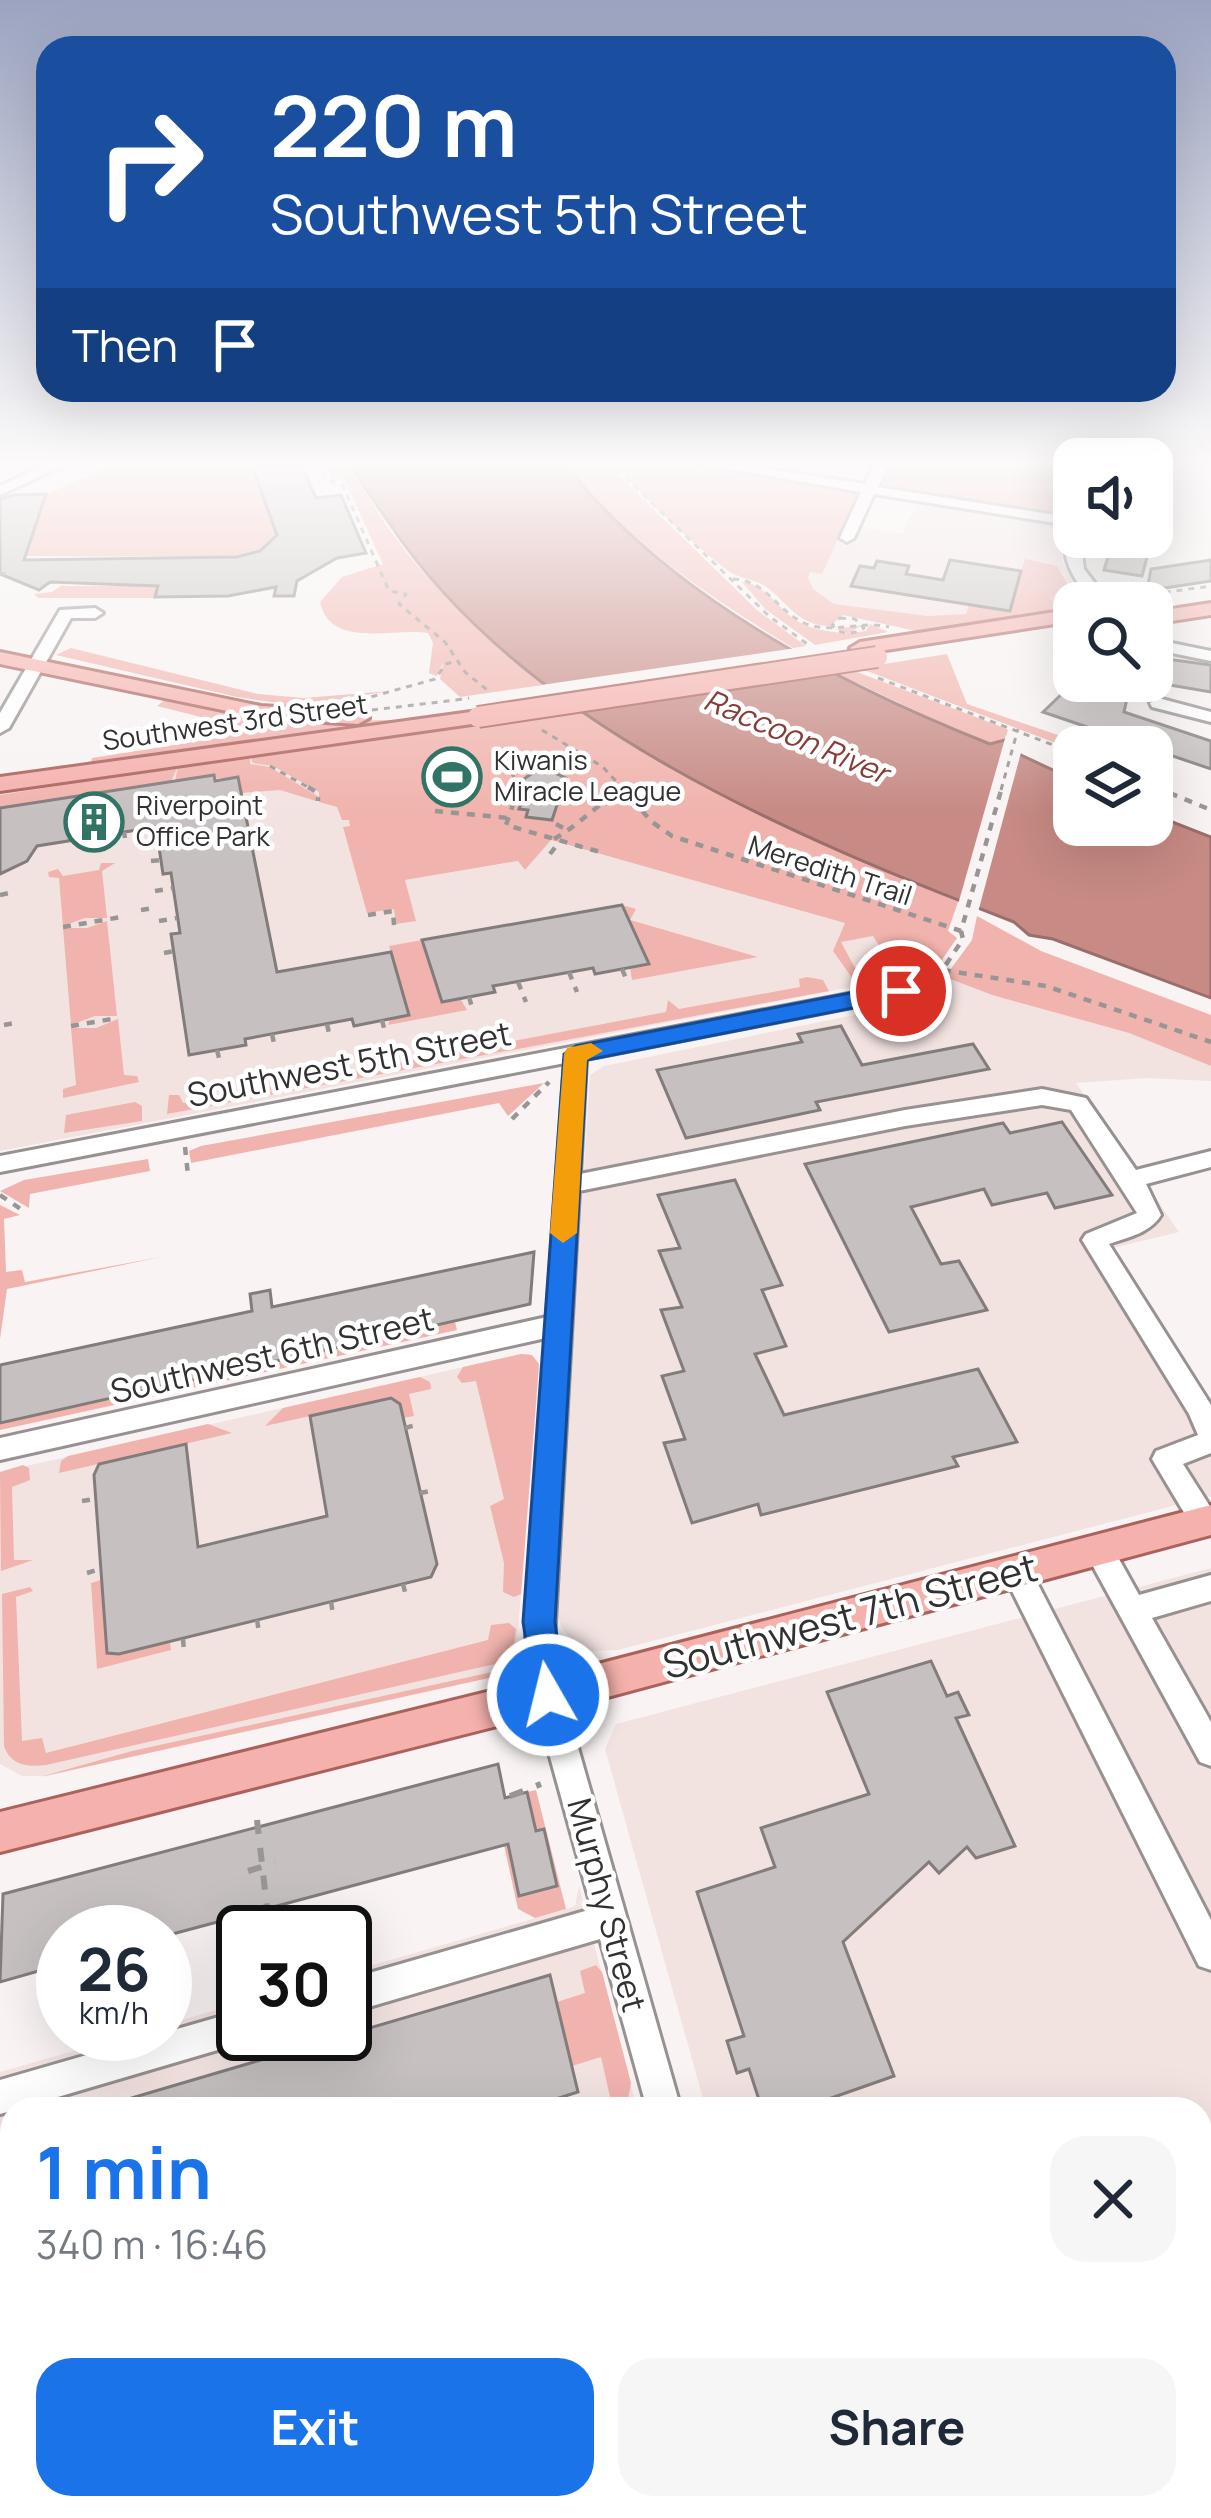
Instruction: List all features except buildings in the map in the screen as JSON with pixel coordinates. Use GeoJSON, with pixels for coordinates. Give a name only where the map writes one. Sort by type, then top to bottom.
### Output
{"type":"FeatureCollection","features":[{"type":"Feature","properties":{"kind":"main road"},"geometry":{"type":"LineString","coordinates":[[1173,601],[1211,595]]}},
{"type":"Feature","properties":{"kind":"main road"},"geometry":{"type":"LineString","coordinates":[[1173,615],[1211,609]]}},
{"type":"Feature","properties":{"kind":"main road"},"geometry":{"type":"LineString","coordinates":[[867,660],[1053,620]]}},
{"type":"Feature","properties":{"kind":"main road"},"geometry":{"type":"LineString","coordinates":[[0,658],[292,715],[383,717],[471,712],[1053,632]]}},
{"type":"Feature","properties":{"kind":"main road","name":"Southwest 3rd Street"},"geometry":{"type":"LineString","coordinates":[[0,784],[471,712]]}},
{"type":"Feature","properties":{"kind":"main road","name":"Southwest 7th Street"},"geometry":{"type":"LineString","coordinates":[[0,1832],[548,1695],[1208,1521]]}},
{"type":"Feature","properties":{"kind":"street"},"geometry":{"type":"LineString","coordinates":[[0,728],[66,613],[95,613]]}},
{"type":"Feature","properties":{"kind":"street"},"geometry":{"type":"LineString","coordinates":[[1173,648],[1211,656]]}},
{"type":"Feature","properties":{"kind":"street"},"geometry":{"type":"LineString","coordinates":[[1158,704],[1211,717]]}},
{"type":"Feature","properties":{"kind":"street","name":"Southwest 5th Street"},"geometry":{"type":"LineString","coordinates":[[0,1164],[922,987]]}},
{"type":"Feature","properties":{"kind":"street","name":"Murphy Street"},"geometry":{"type":"LineString","coordinates":[[576,1054],[539,1622],[548,1695],[661,2097]]}},
{"type":"Feature","properties":{"kind":"street"},"geometry":{"type":"LineString","coordinates":[[567,1185],[905,1118],[1042,1097],[1078,1103],[1149,1215],[1143,1222],[1094,1240],[1206,1407],[1211,1439],[1166,1459],[1208,1521]]}},
{"type":"Feature","properties":{"kind":"street"},"geometry":{"type":"LineString","coordinates":[[1130,1180],[1211,1159]]}},
{"type":"Feature","properties":{"kind":"street","name":"Southwest 6th Street"},"geometry":{"type":"LineString","coordinates":[[0,1449],[558,1324]]}},
{"type":"Feature","properties":{"kind":"street"},"geometry":{"type":"LineString","coordinates":[[1099,1550],[1211,1751]]}},
{"type":"Feature","properties":{"kind":"street"},"geometry":{"type":"LineString","coordinates":[[1017,1572],[1211,1954]]}},
{"type":"Feature","properties":{"kind":"street"},"geometry":{"type":"LineString","coordinates":[[1133,1610],[1211,1588]]}},
{"type":"Feature","properties":{"kind":"street"},"geometry":{"type":"LineString","coordinates":[[372,1989],[610,1920]]}},
{"type":"Feature","properties":{"kind":"street"},"geometry":{"type":"LineString","coordinates":[[0,2097],[216,2034]]}},
{"type":"Feature","properties":{"kind":"path"},"geometry":{"type":"LineString","coordinates":[[384,579],[389,591],[406,595],[398,604],[445,642],[457,661],[491,693]]}},
{"type":"Feature","properties":{"kind":"path"},"geometry":{"type":"LineString","coordinates":[[733,579],[758,584],[804,623],[854,634],[864,628],[863,623]]}},
{"type":"Feature","properties":{"kind":"path"},"geometry":{"type":"LineString","coordinates":[[733,579],[769,616],[810,646]]}},
{"type":"Feature","properties":{"kind":"path"},"geometry":{"type":"LineString","coordinates":[[1173,592],[1211,586]]}},
{"type":"Feature","properties":{"kind":"path"},"geometry":{"type":"LineString","coordinates":[[833,628],[844,617],[885,625],[900,634]]}},
{"type":"Feature","properties":{"kind":"path"},"geometry":{"type":"LineString","coordinates":[[867,660],[1053,746]]}},
{"type":"Feature","properties":{"kind":"path"},"geometry":{"type":"LineString","coordinates":[[345,703],[435,679],[446,664],[457,661]]}},
{"type":"Feature","properties":{"kind":"path","name":"Meredith Trail"},"geometry":{"type":"LineString","coordinates":[[535,727],[592,758],[652,822],[688,843],[961,932]]}},
{"type":"Feature","properties":{"kind":"path"},"geometry":{"type":"LineString","coordinates":[[922,987],[943,970],[963,939],[961,932],[1017,732]]}},
{"type":"Feature","properties":{"kind":"path"},"geometry":{"type":"LineString","coordinates":[[505,750],[506,767],[520,784],[506,825],[600,852]]}},
{"type":"Feature","properties":{"kind":"path"},"geometry":{"type":"LineString","coordinates":[[263,765],[318,793],[318,801]]}},
{"type":"Feature","properties":{"kind":"path"},"geometry":{"type":"LineString","coordinates":[[550,854],[557,840],[587,821],[608,797],[626,790]]}},
{"type":"Feature","properties":{"kind":"path"},"geometry":{"type":"LineString","coordinates":[[1173,795],[1211,810]]}},
{"type":"Feature","properties":{"kind":"path"},"geometry":{"type":"LineString","coordinates":[[435,811],[508,818]]}},
{"type":"Feature","properties":{"kind":"path"},"geometry":{"type":"LineString","coordinates":[[556,824],[569,831]]}},
{"type":"Feature","properties":{"kind":"path"},"geometry":{"type":"LineString","coordinates":[[151,861],[160,860]]}},
{"type":"Feature","properties":{"kind":"path"},"geometry":{"type":"LineString","coordinates":[[155,891],[173,888]]}},
{"type":"Feature","properties":{"kind":"path"},"geometry":{"type":"LineString","coordinates":[[0,895],[9,893]]}},
{"type":"Feature","properties":{"kind":"path"},"geometry":{"type":"LineString","coordinates":[[141,910],[154,908]]}},
{"type":"Feature","properties":{"kind":"path"},"geometry":{"type":"LineString","coordinates":[[368,915],[393,911],[394,925]]}},
{"type":"Feature","properties":{"kind":"path"},"geometry":{"type":"LineString","coordinates":[[63,927],[121,917]]}},
{"type":"Feature","properties":{"kind":"path"},"geometry":{"type":"LineString","coordinates":[[159,921],[177,918]]}},
{"type":"Feature","properties":{"kind":"path"},"geometry":{"type":"LineString","coordinates":[[164,953],[174,951]]}},
{"type":"Feature","properties":{"kind":"path"},"geometry":{"type":"LineString","coordinates":[[622,969],[628,983]]}},
{"type":"Feature","properties":{"kind":"path"},"geometry":{"type":"LineString","coordinates":[[943,970],[986,972],[1064,988],[1211,1042]]}},
{"type":"Feature","properties":{"kind":"path"},"geometry":{"type":"LineString","coordinates":[[569,972],[577,992]]}},
{"type":"Feature","properties":{"kind":"path"},"geometry":{"type":"LineString","coordinates":[[518,982],[526,1002]]}},
{"type":"Feature","properties":{"kind":"path"},"geometry":{"type":"LineString","coordinates":[[469,997],[473,1011]]}},
{"type":"Feature","properties":{"kind":"path"},"geometry":{"type":"LineString","coordinates":[[71,1026],[118,1018]]}},
{"type":"Feature","properties":{"kind":"path"},"geometry":{"type":"LineString","coordinates":[[4,1025],[15,1023]]}},
{"type":"Feature","properties":{"kind":"path"},"geometry":{"type":"LineString","coordinates":[[327,1024],[330,1038]]}},
{"type":"Feature","properties":{"kind":"path"},"geometry":{"type":"LineString","coordinates":[[272,1034],[274,1048]]}},
{"type":"Feature","properties":{"kind":"path"},"geometry":{"type":"LineString","coordinates":[[218,1050],[219,1058]]}},
{"type":"Feature","properties":{"kind":"path"},"geometry":{"type":"LineString","coordinates":[[512,1119],[549,1082]]}},
{"type":"Feature","properties":{"kind":"path"},"geometry":{"type":"LineString","coordinates":[[185,1147],[188,1175]]}},
{"type":"Feature","properties":{"kind":"path"},"geometry":{"type":"LineString","coordinates":[[0,1196],[26,1212]]}},
{"type":"Feature","properties":{"kind":"path"},"geometry":{"type":"LineString","coordinates":[[405,1428],[419,1424]]}},
{"type":"Feature","properties":{"kind":"path"},"geometry":{"type":"LineString","coordinates":[[420,1493],[435,1490]]}},
{"type":"Feature","properties":{"kind":"path"},"geometry":{"type":"LineString","coordinates":[[82,1501],[95,1498]]}},
{"type":"Feature","properties":{"kind":"path"},"geometry":{"type":"LineString","coordinates":[[87,1573],[100,1569]]}},
{"type":"Feature","properties":{"kind":"path"},"geometry":{"type":"LineString","coordinates":[[403,1584],[406,1596]]}},
{"type":"Feature","properties":{"kind":"path"},"geometry":{"type":"LineString","coordinates":[[331,1602],[333,1613]]}},
{"type":"Feature","properties":{"kind":"path"},"geometry":{"type":"LineString","coordinates":[[257,1620],[259,1632]]}},
{"type":"Feature","properties":{"kind":"path"},"geometry":{"type":"LineString","coordinates":[[183,1639],[184,1651]]}},
{"type":"Feature","properties":{"kind":"path"},"geometry":{"type":"LineString","coordinates":[[510,1796],[542,1784]]}},
{"type":"Feature","properties":{"kind":"path"},"geometry":{"type":"LineString","coordinates":[[257,1820],[267,1905]]}},
{"type":"Feature","properties":{"kind":"path"},"geometry":{"type":"LineString","coordinates":[[248,1870],[275,1863]]}},
{"type":"Feature","properties":{"kind":"shaded area"},"geometry":{"type":"Polygon","coordinates":[[[341,579],[429,579],[491,638],[550,684],[460,697],[440,679],[443,663],[437,676],[429,673],[433,643],[428,633],[350,631],[326,617],[320,602],[341,579]]]}},
{"type":"Feature","properties":{"kind":"shaded area"},"geometry":{"type":"Polygon","coordinates":[[[688,579],[725,579],[806,646],[793,648],[688,579]]]}},
{"type":"Feature","properties":{"kind":"shaded area"},"geometry":{"type":"Polygon","coordinates":[[[747,579],[808,579],[813,589],[834,604],[928,616],[966,614],[969,605],[1009,611],[1019,579],[1066,582],[1053,582],[1053,609],[916,631],[843,615],[830,626],[820,625],[796,614],[764,585],[747,579]]]}},
{"type":"Feature","properties":{"kind":"shaded area"},"geometry":{"type":"Polygon","coordinates":[[[809,579],[1074,582],[1053,582],[1053,613],[939,631],[927,616],[834,605],[813,589],[809,579]]]}},
{"type":"Feature","properties":{"kind":"shaded area"},"geometry":{"type":"Polygon","coordinates":[[[742,582],[758,587],[811,627],[848,634],[836,629],[862,625],[849,633],[866,631],[870,624],[888,632],[815,645],[765,609],[742,582]]]}},
{"type":"Feature","properties":{"kind":"shaded area"},"geometry":{"type":"Polygon","coordinates":[[[62,585],[158,586],[154,598],[38,598],[34,594],[52,592],[62,585]]]}},
{"type":"Feature","properties":{"kind":"shaded area"},"geometry":{"type":"Polygon","coordinates":[[[71,648],[258,694],[304,698],[389,691],[299,706],[237,697],[56,655],[71,648]]]}},
{"type":"Feature","properties":{"kind":"shaded area"},"geometry":{"type":"Polygon","coordinates":[[[947,654],[967,704],[1053,733],[1053,742],[859,668],[947,654]]]}},
{"type":"Feature","properties":{"kind":"shaded area"},"geometry":{"type":"Polygon","coordinates":[[[849,669],[1002,727],[1008,730],[1005,740],[990,744],[834,672],[849,669]]]}},
{"type":"Feature","properties":{"kind":"shaded area"},"geometry":{"type":"Polygon","coordinates":[[[166,699],[307,722],[425,719],[91,763],[92,758],[225,737],[229,724],[157,706],[166,699]]]}},
{"type":"Feature","properties":{"kind":"shaded area"},"geometry":{"type":"Polygon","coordinates":[[[583,709],[749,809],[958,902],[948,931],[957,938],[926,983],[897,974],[873,936],[841,942],[855,968],[877,964],[884,975],[877,984],[857,985],[833,951],[845,923],[551,840],[525,870],[518,861],[405,880],[416,921],[396,924],[394,909],[367,913],[343,827],[350,826],[349,820],[342,820],[337,807],[319,802],[319,797],[316,801],[280,790],[241,793],[238,777],[175,781],[178,766],[171,782],[0,808],[0,795],[111,777],[7,789],[583,709]],[[250,756],[250,764],[270,767],[319,797],[319,792],[273,766],[253,763],[250,756]]]}},
{"type":"Feature","properties":{"kind":"shaded area"},"geometry":{"type":"Polygon","coordinates":[[[249,754],[255,763],[273,766],[319,792],[320,802],[337,807],[349,819],[351,826],[344,827],[368,913],[411,905],[404,880],[519,861],[527,868],[550,840],[846,923],[838,942],[873,936],[897,974],[909,976],[0,1151],[0,790],[249,754]]]}},
{"type":"Feature","properties":{"kind":"shaded area"},"geometry":{"type":"Polygon","coordinates":[[[101,863],[115,863],[102,871],[107,918],[85,918],[63,926],[59,878],[49,877],[48,872],[58,869],[63,876],[99,870],[101,863]]]}},
{"type":"Feature","properties":{"kind":"shaded area"},"geometry":{"type":"Polygon","coordinates":[[[622,905],[636,909],[630,920],[758,957],[632,980],[630,968],[648,964],[622,905]]]}},
{"type":"Feature","properties":{"kind":"shaded area"},"geometry":{"type":"Polygon","coordinates":[[[977,916],[1041,951],[1211,1015],[1211,1066],[1129,1033],[945,977],[972,940],[977,916]]]}},
{"type":"Feature","properties":{"kind":"shaded area"},"geometry":{"type":"Polygon","coordinates":[[[107,921],[117,1016],[95,1016],[71,1025],[63,928],[87,928],[107,921]]]}},
{"type":"Feature","properties":{"kind":"shaded area"},"geometry":{"type":"Polygon","coordinates":[[[422,940],[441,1001],[460,998],[467,1010],[388,1025],[390,1019],[409,1015],[389,946],[422,940]]]}},
{"type":"Feature","properties":{"kind":"shaded area"},"geometry":{"type":"Polygon","coordinates":[[[945,977],[1129,1033],[1211,1066],[1211,1081],[1147,1078],[1076,1083],[1179,1232],[1113,1248],[1211,1403],[1211,1496],[618,1650],[591,1651],[575,1645],[561,1627],[556,1608],[590,1075],[604,1066],[899,1006],[935,988],[945,977]]]}},
{"type":"Feature","properties":{"kind":"shaded area"},"geometry":{"type":"Polygon","coordinates":[[[799,979],[823,980],[829,991],[167,1114],[169,1095],[179,1095],[183,1103],[418,1059],[422,1048],[450,1044],[456,1052],[666,1012],[668,1000],[679,1009],[800,987],[799,979]]]}},
{"type":"Feature","properties":{"kind":"shaded area"},"geometry":{"type":"Polygon","coordinates":[[[118,1019],[124,1075],[137,1076],[139,1082],[63,1098],[63,1089],[76,1085],[71,1028],[96,1028],[118,1019]]]}},
{"type":"Feature","properties":{"kind":"shaded area"},"geometry":{"type":"Polygon","coordinates":[[[544,1083],[508,1116],[499,1103],[191,1163],[189,1151],[201,1146],[544,1083]]]}},
{"type":"Feature","properties":{"kind":"shaded area"},"geometry":{"type":"Polygon","coordinates":[[[135,1102],[142,1106],[142,1121],[64,1133],[66,1115],[135,1102]]]}},
{"type":"Feature","properties":{"kind":"shaded area"},"geometry":{"type":"Polygon","coordinates":[[[148,1159],[150,1171],[30,1194],[29,1208],[0,1191],[24,1180],[148,1159]]]}},
{"type":"Feature","properties":{"kind":"shaded area"},"geometry":{"type":"Polygon","coordinates":[[[0,1205],[20,1215],[4,1219],[6,1272],[22,1270],[25,1282],[161,1257],[7,1289],[0,1339],[0,1205]]]}},
{"type":"Feature","properties":{"kind":"shaded area"},"geometry":{"type":"Polygon","coordinates":[[[455,1322],[457,1330],[0,1430],[0,1423],[455,1322]]]}},
{"type":"Feature","properties":{"kind":"shaded area"},"geometry":{"type":"Polygon","coordinates":[[[532,1355],[539,1369],[516,1654],[504,1672],[47,1776],[22,1776],[0,1764],[0,1472],[532,1355]]]}},
{"type":"Feature","properties":{"kind":"shaded area"},"geometry":{"type":"Polygon","coordinates":[[[532,1355],[539,1364],[521,1594],[514,1597],[503,1592],[504,1563],[490,1506],[504,1499],[476,1381],[462,1383],[457,1377],[463,1367],[532,1355]]]}},
{"type":"Feature","properties":{"kind":"shaded area"},"geometry":{"type":"Polygon","coordinates":[[[420,1377],[430,1382],[431,1389],[409,1394],[414,1416],[403,1418],[400,1404],[391,1398],[265,1426],[283,1408],[420,1377]]]}},
{"type":"Feature","properties":{"kind":"shaded area"},"geometry":{"type":"Polygon","coordinates":[[[208,1424],[232,1433],[59,1473],[61,1461],[68,1456],[208,1424]]]}},
{"type":"Feature","properties":{"kind":"shaded area"},"geometry":{"type":"Polygon","coordinates":[[[23,1465],[29,1468],[30,1480],[12,1487],[14,1560],[33,1560],[1,1571],[0,1472],[23,1465]]]}},
{"type":"Feature","properties":{"kind":"shaded area"},"geometry":{"type":"Polygon","coordinates":[[[1211,1568],[1211,2097],[703,2097],[605,1749],[616,1724],[1211,1568]]]}},
{"type":"Feature","properties":{"kind":"shaded area"},"geometry":{"type":"Polygon","coordinates":[[[101,1580],[109,1653],[170,1642],[171,1650],[97,1669],[91,1583],[101,1580]]]}},
{"type":"Feature","properties":{"kind":"shaded area"},"geometry":{"type":"Polygon","coordinates":[[[30,1587],[33,1591],[16,1597],[22,1741],[42,1738],[46,1753],[488,1640],[491,1625],[509,1623],[516,1629],[511,1667],[504,1662],[33,1766],[16,1761],[4,1746],[2,1594],[30,1587]]]}},
{"type":"Feature","properties":{"kind":"shaded area"},"geometry":{"type":"Polygon","coordinates":[[[492,1672],[498,1676],[40,1777],[132,1751],[492,1672]]]}},
{"type":"Feature","properties":{"kind":"shaded area"},"geometry":{"type":"Polygon","coordinates":[[[536,1790],[566,1909],[535,1918],[518,1909],[504,1845],[508,1844],[519,1896],[557,1886],[544,1830],[536,1831],[527,1792],[536,1790]]]}},
{"type":"Feature","properties":{"kind":"shaded area"},"geometry":{"type":"Polygon","coordinates":[[[579,1886],[634,2097],[0,2097],[0,2072],[38,2061],[192,2061],[192,2017],[216,2010],[216,2061],[372,2061],[372,1965],[575,1906],[579,1886]]]}},
{"type":"Feature","properties":{"kind":"shaded area"},"geometry":{"type":"Polygon","coordinates":[[[596,1965],[602,1972],[631,2083],[628,2097],[610,2097],[601,2057],[572,2066],[557,2002],[585,1993],[580,1971],[596,1965]]]}},
{"type":"Feature","properties":{"kind":"water","name":"Raccoon River"},"geometry":{"type":"Polygon","coordinates":[[[433,579],[684,579],[814,663],[990,744],[1005,740],[1021,755],[1053,770],[1053,846],[1173,846],[1173,822],[1211,837],[1211,998],[1053,939],[1029,935],[1014,922],[756,812],[588,716],[513,659],[433,579]]]}},
{"type":"Feature","properties":{"kind":"pier"},"geometry":{"type":"Polygon","coordinates":[[[803,647],[845,670],[575,710],[541,685],[803,647]]]}},
{"type":"Feature","properties":{"kind":"pier"},"geometry":{"type":"Polygon","coordinates":[[[1006,735],[1022,749],[977,916],[957,908],[1006,735]]]}},
{"type":"Feature","properties":{"kind":"slow traffic"},"geometry":{"type":"LineString","coordinates":[[563,1233],[576,1054],[591,1051]]}},
{"type":"Feature","properties":{"kind":"place","name":"Kiwanis Miracle League"},"geometry":{"type":"Point","coordinates":[452,777]}},
{"type":"Feature","properties":{"kind":"place","name":"Riverpoint Office Park"},"geometry":{"type":"Point","coordinates":[94,822]}},
{"type":"Feature","properties":{"kind":"route"},"geometry":{"type":"LineString","coordinates":[[548,1695],[539,1622],[576,1054],[901,991]]}}]}
